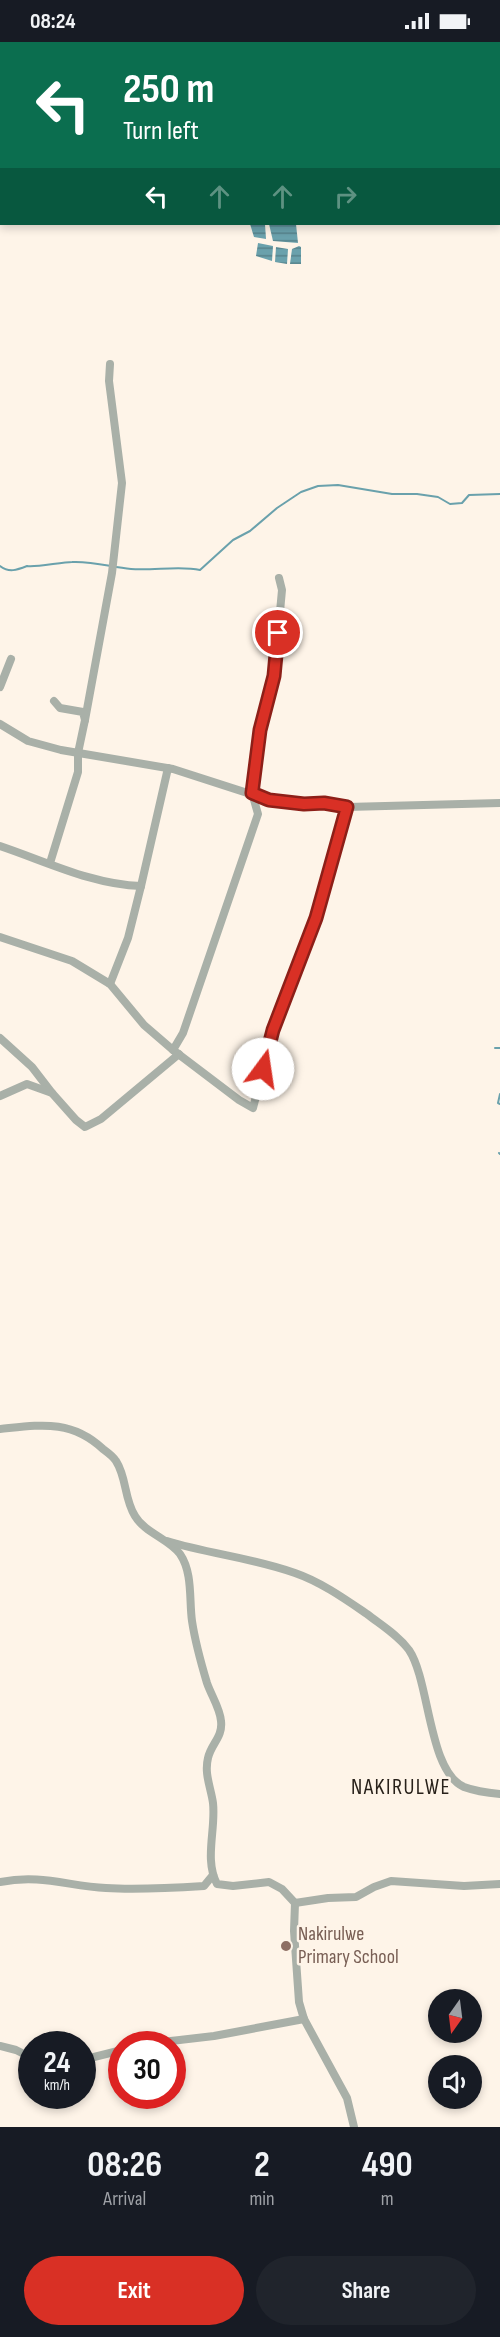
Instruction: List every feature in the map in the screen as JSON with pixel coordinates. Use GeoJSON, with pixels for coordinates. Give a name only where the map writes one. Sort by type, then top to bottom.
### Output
{"type":"FeatureCollection","features":[{"type":"Feature","properties":{"kind":"street"},"geometry":{"type":"LineString","coordinates":[[50,863],[78,772],[78,753],[112,570],[122,483],[109,381],[110,364]]}},
{"type":"Feature","properties":{"kind":"street"},"geometry":{"type":"LineString","coordinates":[[258,814],[252,793],[260,730],[274,676],[282,590],[279,578]]}},
{"type":"Feature","properties":{"kind":"street"},"geometry":{"type":"LineString","coordinates":[[0,687],[10,659]]}},
{"type":"Feature","properties":{"kind":"street"},"geometry":{"type":"LineString","coordinates":[[54,701],[60,708],[82,712],[85,720]]}},
{"type":"Feature","properties":{"kind":"street"},"geometry":{"type":"LineString","coordinates":[[0,724],[28,741],[78,753],[168,768],[269,800],[304,804],[324,803],[347,807],[500,803]]}},
{"type":"Feature","properties":{"kind":"street"},"geometry":{"type":"LineString","coordinates":[[110,984],[128,938],[168,768]]}},
{"type":"Feature","properties":{"kind":"street"},"geometry":{"type":"LineString","coordinates":[[0,1038],[32,1067],[76,1120],[85,1126],[101,1119],[176,1052],[258,814],[263,803],[269,800]]}},
{"type":"Feature","properties":{"kind":"street"},"geometry":{"type":"LineString","coordinates":[[0,937],[72,961],[110,984],[144,1025],[239,1100],[253,1108],[273,1030],[316,918],[347,807]]}},
{"type":"Feature","properties":{"kind":"street"},"geometry":{"type":"LineString","coordinates":[[0,846],[86,876],[128,886],[141,886]]}},
{"type":"Feature","properties":{"kind":"street"},"geometry":{"type":"LineString","coordinates":[[0,1096],[27,1084],[52,1093]]}},
{"type":"Feature","properties":{"kind":"street"},"geometry":{"type":"LineString","coordinates":[[0,1429],[39,1425],[80,1431],[96,1442],[116,1461],[135,1517],[179,1553],[185,1565],[192,1621],[207,1683],[221,1721],[220,1737],[207,1760],[208,1784],[213,1803],[211,1864],[213,1875],[217,1884],[233,1886],[269,1882],[282,1889],[295,1903],[295,1960],[299,2002],[304,2019],[347,2098],[354,2127]]}},
{"type":"Feature","properties":{"kind":"street"},"geometry":{"type":"LineString","coordinates":[[160,1538],[191,1548],[297,1573],[337,1595],[392,1632],[409,1650],[420,1674],[435,1745],[453,1779],[464,1786],[500,1794]]}},
{"type":"Feature","properties":{"kind":"street"},"geometry":{"type":"LineString","coordinates":[[0,1882],[42,1878],[105,1888],[156,1888],[204,1886],[213,1875]]}},
{"type":"Feature","properties":{"kind":"street"},"geometry":{"type":"LineString","coordinates":[[295,1903],[356,1897],[391,1881],[464,1886],[500,1884]]}},
{"type":"Feature","properties":{"kind":"street"},"geometry":{"type":"LineString","coordinates":[[186,2039],[304,2019]]}},
{"type":"Feature","properties":{"kind":"street"},"geometry":{"type":"LineString","coordinates":[[0,2046],[18,2051]]}},
{"type":"Feature","properties":{"kind":"water"},"geometry":{"type":"Polygon","coordinates":[[[250,225],[265,225],[266,239],[254,237],[250,225]]]}},
{"type":"Feature","properties":{"kind":"water"},"geometry":{"type":"Polygon","coordinates":[[[269,225],[296,225],[298,243],[273,241],[269,225]]]}},
{"type":"Feature","properties":{"kind":"water"},"geometry":{"type":"Polygon","coordinates":[[[258,243],[273,246],[272,261],[256,256],[258,243]]]}},
{"type":"Feature","properties":{"kind":"water"},"geometry":{"type":"Polygon","coordinates":[[[276,247],[288,249],[287,264],[275,262],[276,247]]]}},
{"type":"Feature","properties":{"kind":"water"},"geometry":{"type":"Polygon","coordinates":[[[301,247],[301,264],[290,264],[292,249],[301,247]]]}},
{"type":"Feature","properties":{"kind":"waterway"},"geometry":{"type":"LineString","coordinates":[[0,566],[13,570],[27,566],[80,562],[131,569],[200,570],[233,540],[250,531],[277,508],[301,492],[318,486],[338,485],[392,494],[417,494],[438,497],[450,504],[462,503],[469,495],[500,494]]}},
{"type":"Feature","properties":{"kind":"waterway"},"geometry":{"type":"LineString","coordinates":[[495,1048],[500,1048]]}},
{"type":"Feature","properties":{"kind":"waterway"},"geometry":{"type":"LineString","coordinates":[[500,1094],[498,1103],[500,1104]]}},
{"type":"Feature","properties":{"kind":"place","name":"Nakirulwe Primary School"},"geometry":{"type":"Point","coordinates":[286,1946]}},
{"type":"Feature","properties":{"kind":"district","name":"NAKIRULWE"},"geometry":{"type":"Point","coordinates":[401,1787]}},
{"type":"Feature","properties":{"kind":"route"},"geometry":{"type":"LineString","coordinates":[[263,1069],[273,1030],[316,918],[347,807],[324,803],[304,804],[269,800],[252,793],[260,730],[274,676],[278,633]]}}]}
